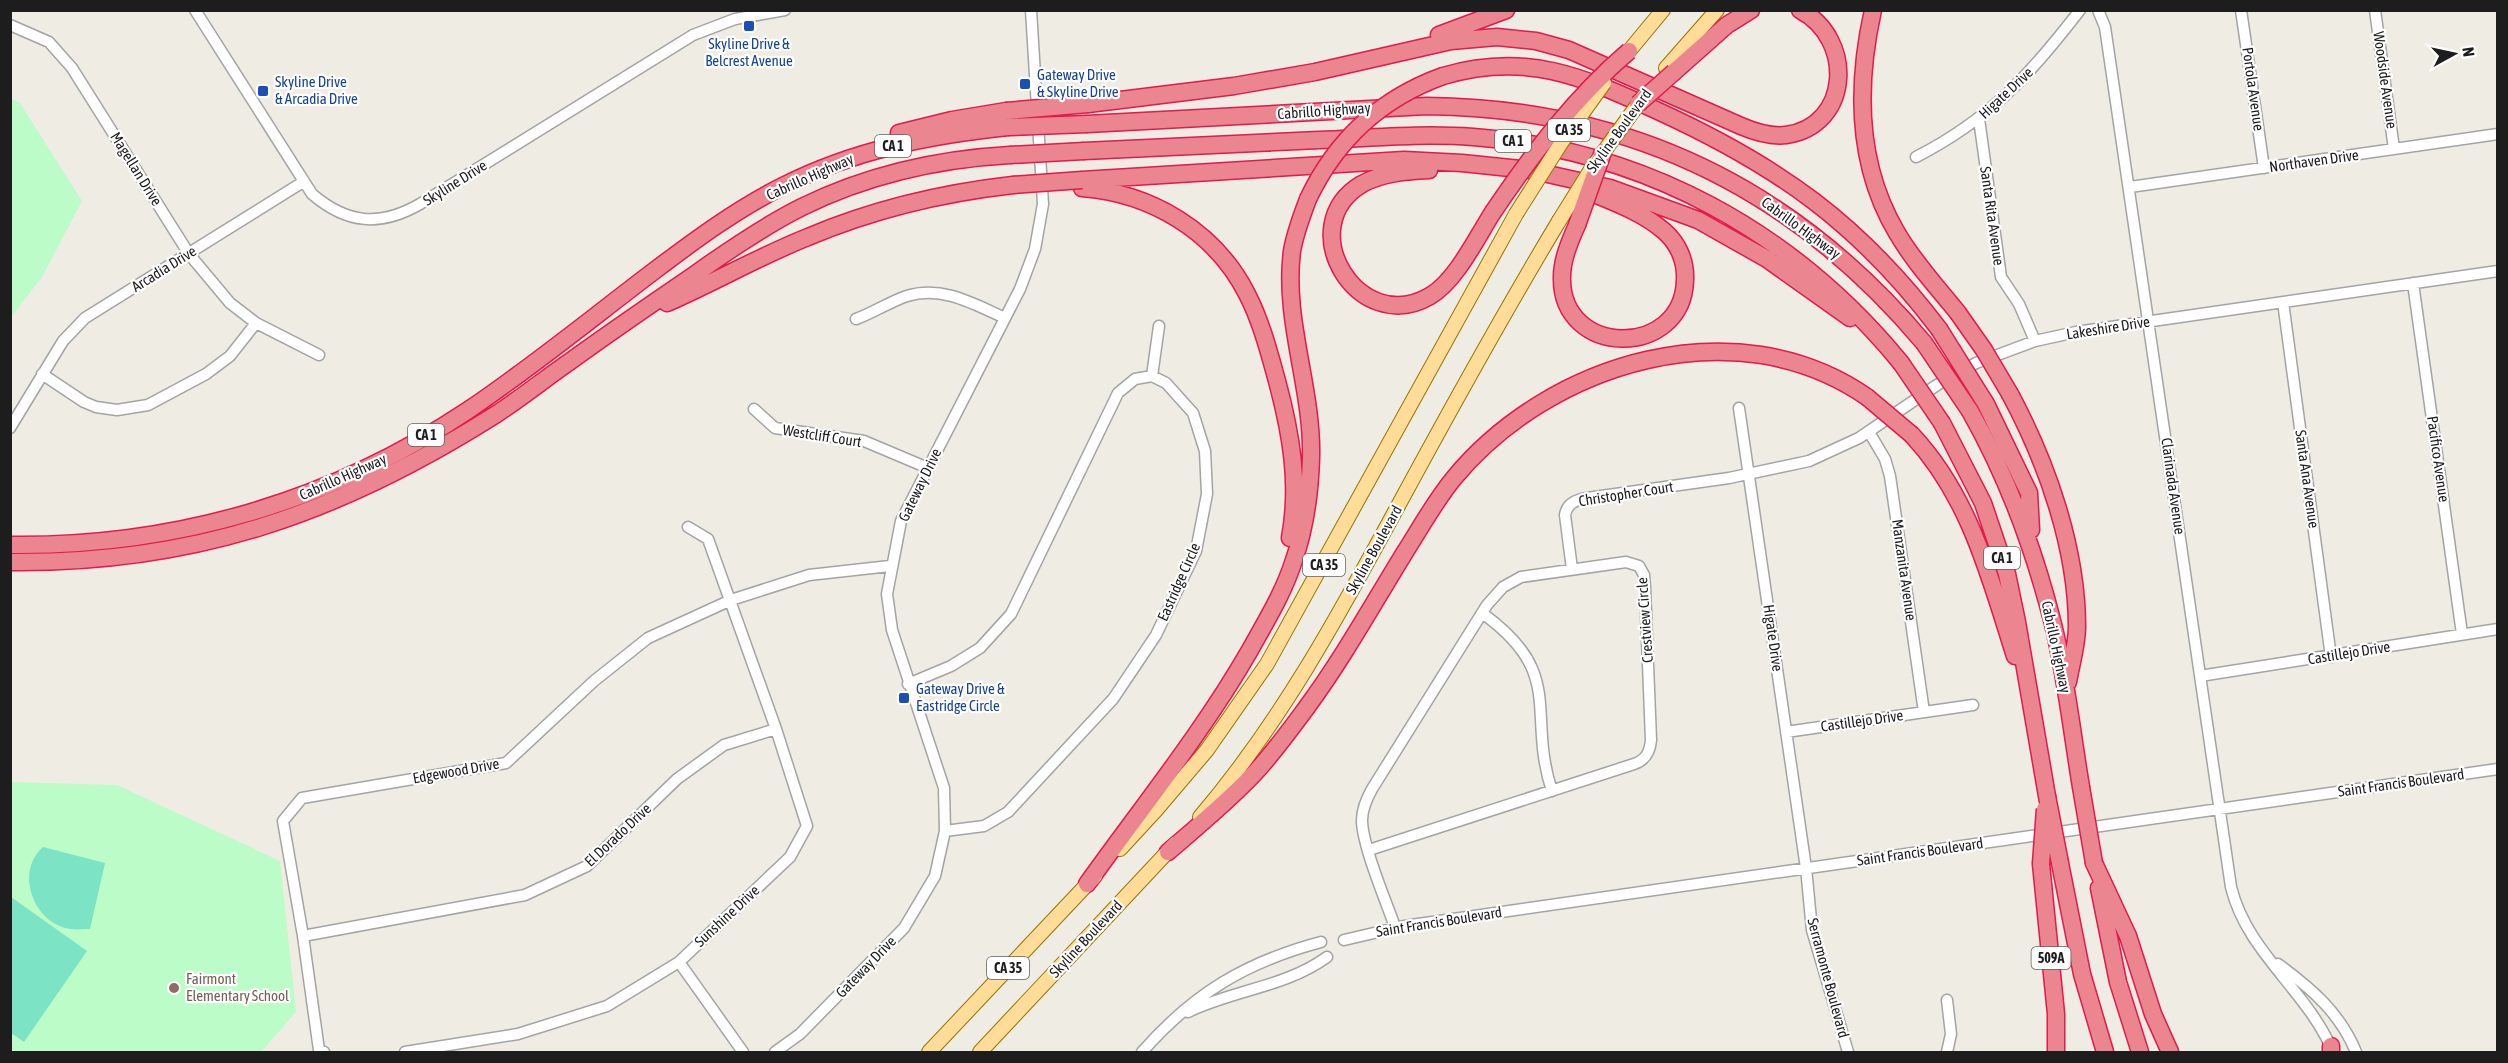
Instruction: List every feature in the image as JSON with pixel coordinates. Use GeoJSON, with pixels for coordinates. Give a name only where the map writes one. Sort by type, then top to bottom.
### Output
{"type":"FeatureCollection","features":[{"type":"Feature","properties":{"kind":"highway"},"geometry":{"type":"LineString","coordinates":[[1350,64],[1506,10]]}},
{"type":"Feature","properties":{"kind":"highway"},"geometry":{"type":"LineString","coordinates":[[1638,104],[1670,70],[1751,10]]}},
{"type":"Feature","properties":{"kind":"highway"},"geometry":{"type":"LineString","coordinates":[[1007,119],[1088,104],[1225,88],[1459,40],[1497,37],[1529,40],[1578,54],[1749,129],[1772,135],[1787,135],[1808,127],[1820,117],[1833,97],[1839,80],[1839,61],[1834,43],[1817,21],[1800,10]]}},
{"type":"Feature","properties":{"kind":"highway"},"geometry":{"type":"LineString","coordinates":[[1873,10],[1864,57],[1861,95],[1863,133],[1871,172],[1884,209],[1897,232],[1984,350],[2010,394],[2028,429],[2050,487],[2070,563],[2077,628],[2066,694]]}},
{"type":"Feature","properties":{"kind":"highway"},"geometry":{"type":"LineString","coordinates":[[1498,166],[1404,172],[1382,176],[1363,184],[1348,196],[1337,213],[1332,233],[1334,256],[1347,281],[1367,297],[1391,304],[1414,302],[1430,296],[1443,286],[1528,163],[1576,102],[1600,76],[1629,51]]}},
{"type":"Feature","properties":{"kind":"highway"},"geometry":{"type":"LineString","coordinates":[[1087,884],[1202,725],[1242,664],[1268,617],[1296,554],[1309,483],[1311,422],[1290,291],[1292,249],[1308,199],[1328,163],[1356,129],[1401,95],[1443,76],[1469,69],[1505,66],[1530,67],[1566,74],[1606,88],[1713,137],[1779,175],[1837,219],[1891,270],[1940,329],[1986,404],[2029,493],[2033,555]]}},
{"type":"Feature","properties":{"kind":"highway","name":"Cabrillo Highway"},"geometry":{"type":"LineString","coordinates":[[10,545],[103,542],[189,529],[262,510],[343,479],[403,449],[467,410],[714,228],[783,186],[834,159],[930,124],[1007,119],[1087,124],[1427,106],[1519,111],[1601,128],[1695,163],[1782,212],[1823,242],[1860,274],[1924,343],[1970,411],[2006,482],[2033,555],[2053,626],[2112,957],[2140,1053]]}},
{"type":"Feature","properties":{"kind":"highway","name":"Cabrillo Highway"},"geometry":{"type":"LineString","coordinates":[[10,562],[78,561],[154,553],[232,536],[305,514],[376,482],[496,414],[760,230],[826,196],[872,179],[969,158],[1439,136],[1505,140],[1567,151],[1615,164],[1654,178],[1730,214],[1771,241],[1811,271],[1848,304],[1901,363],[1942,423],[1979,495],[1999,550],[2015,610],[2047,796],[2082,974],[2105,1053]]}},
{"type":"Feature","properties":{"kind":"highway"},"geometry":{"type":"LineString","coordinates":[[1530,170],[1623,206],[1670,237],[1683,263],[1685,283],[1681,302],[1665,323],[1652,333],[1626,339],[1600,335],[1580,322],[1567,304],[1562,283],[1564,261],[1577,225],[1603,152]]}},
{"type":"Feature","properties":{"kind":"highway"},"geometry":{"type":"LineString","coordinates":[[631,318],[688,294],[807,237],[873,213],[930,197],[1013,188],[1394,161],[1444,161],[1530,170],[1610,188],[1698,220],[1767,259],[1882,341]]}},
{"type":"Feature","properties":{"kind":"highway"},"geometry":{"type":"LineString","coordinates":[[1082,184],[1134,197],[1182,221],[1203,238],[1224,260],[1251,303],[1284,406],[1295,476],[1289,539],[1268,617]]}},
{"type":"Feature","properties":{"kind":"highway"},"geometry":{"type":"LineString","coordinates":[[1168,852],[1253,775],[1281,741],[1329,675],[1447,488],[1492,439],[1530,410],[1570,387],[1612,370],[1655,358],[1702,352],[1742,353],[1788,361],[1833,377],[1867,397],[1912,435],[1943,473],[1966,514],[1988,573],[2030,703]]}},
{"type":"Feature","properties":{"kind":"highway","name":"509A"},"geometry":{"type":"LineString","coordinates":[[2047,796],[2041,835],[2040,864],[2056,1014],[2056,1053]]}},
{"type":"Feature","properties":{"kind":"highway"},"geometry":{"type":"LineString","coordinates":[[2094,863],[2128,936],[2153,1014],[2170,1053]]}},
{"type":"Feature","properties":{"kind":"main road","name":"CA 35"},"geometry":{"type":"LineString","coordinates":[[929,1053],[1187,775],[1223,729],[1267,664],[1516,214],[1561,143],[1629,51],[1663,10]]}},
{"type":"Feature","properties":{"kind":"main road"},"geometry":{"type":"LineString","coordinates":[[1670,70],[1717,10]]}},
{"type":"Feature","properties":{"kind":"main road","name":"Skyline Boulevard"},"geometry":{"type":"LineString","coordinates":[[980,1053],[1168,852],[1234,775],[1297,686],[1559,221],[1603,152],[1638,104]]}},
{"type":"Feature","properties":{"kind":"street","name":"Skyline Drive"},"geometry":{"type":"LineString","coordinates":[[195,10],[303,182],[324,204],[351,217],[382,219],[408,211],[676,44],[727,21],[763,12],[785,10]]}},
{"type":"Feature","properties":{"kind":"street","name":"Gateway Drive"},"geometry":{"type":"LineString","coordinates":[[776,1053],[800,1034],[904,928],[935,876],[945,831],[944,788],[892,630],[887,594],[890,566],[901,521],[1020,290],[1035,249],[1043,204],[1036,56],[1031,10]]}},
{"type":"Feature","properties":{"kind":"street","name":"Higate Drive"},"geometry":{"type":"LineString","coordinates":[[1916,157],[1978,119],[2007,96],[2034,69],[2079,10]]}},
{"type":"Feature","properties":{"kind":"street","name":"Clarinada Avenue"},"geometry":{"type":"LineString","coordinates":[[2098,10],[2105,27],[2130,187],[2219,809],[2235,900],[2247,929],[2317,1021],[2332,1050]]}},
{"type":"Feature","properties":{"kind":"street","name":"Portola Avenue"},"geometry":{"type":"LineString","coordinates":[[2241,10],[2264,168]]}},
{"type":"Feature","properties":{"kind":"street","name":"Woodside Avenue"},"geometry":{"type":"LineString","coordinates":[[2375,10],[2394,149]]}},
{"type":"Feature","properties":{"kind":"street","name":"Magellan Drive"},"geometry":{"type":"LineString","coordinates":[[10,25],[49,42],[72,68],[189,254],[230,303],[256,323],[319,355]]}},
{"type":"Feature","properties":{"kind":"street","name":"Santa Rita Avenue"},"geometry":{"type":"LineString","coordinates":[[1978,119],[2001,277],[2019,304],[2035,341]]}},
{"type":"Feature","properties":{"kind":"street","name":"Northaven Drive"},"geometry":{"type":"LineString","coordinates":[[2130,187],[2498,135]]}},
{"type":"Feature","properties":{"kind":"street","name":"Arcadia Drive"},"geometry":{"type":"LineString","coordinates":[[10,429],[63,341],[85,318],[303,182]]}},
{"type":"Feature","properties":{"kind":"street","name":"Lakeshire Drive"},"geometry":{"type":"LineString","coordinates":[[1749,473],[1809,461],[1839,449],[1869,432],[1957,373],[1997,354],[2035,341],[2149,321],[2498,271]]}},
{"type":"Feature","properties":{"kind":"street","name":"Pacifico Avenue"},"geometry":{"type":"LineString","coordinates":[[2413,283],[2462,634]]}},
{"type":"Feature","properties":{"kind":"street"},"geometry":{"type":"LineString","coordinates":[[856,320],[907,296],[929,292],[954,295],[1005,318]]}},
{"type":"Feature","properties":{"kind":"street","name":"Santa Ana Avenue"},"geometry":{"type":"LineString","coordinates":[[2283,302],[2331,657]]}},
{"type":"Feature","properties":{"kind":"street"},"geometry":{"type":"LineString","coordinates":[[42,374],[84,402],[96,407],[117,410],[148,405],[206,374],[230,356],[256,323]]}},
{"type":"Feature","properties":{"kind":"street"},"geometry":{"type":"LineString","coordinates":[[908,684],[951,666],[980,648],[1011,614],[1118,393],[1135,380],[1152,376],[1159,326]]}},
{"type":"Feature","properties":{"kind":"street","name":"Eastridge Circle"},"geometry":{"type":"LineString","coordinates":[[945,831],[984,826],[1008,812],[1113,699],[1156,635],[1196,551],[1207,494],[1205,451],[1193,413],[1166,383],[1152,376]]}},
{"type":"Feature","properties":{"kind":"street","name":"Higate Drive"},"geometry":{"type":"LineString","coordinates":[[1739,408],[1806,868]]}},
{"type":"Feature","properties":{"kind":"street","name":"Westcliff Court"},"geometry":{"type":"LineString","coordinates":[[754,409],[775,428],[864,441],[928,468]]}},
{"type":"Feature","properties":{"kind":"street","name":"Manzanita Avenue"},"geometry":{"type":"LineString","coordinates":[[1869,432],[1885,459],[1890,476],[1924,712]]}},
{"type":"Feature","properties":{"kind":"street","name":"Christopher Court"},"geometry":{"type":"LineString","coordinates":[[1572,569],[1565,515],[1566,509],[1572,503],[1583,499],[1749,473]]}},
{"type":"Feature","properties":{"kind":"street","name":"Sunshine Drive"},"geometry":{"type":"LineString","coordinates":[[405,1053],[518,1034],[607,1006],[679,962],[790,856],[807,826],[776,729],[708,539],[688,527]]}},
{"type":"Feature","properties":{"kind":"street","name":"Crestview Circle"},"geometry":{"type":"LineString","coordinates":[[1369,850],[1638,763],[1644,759],[1650,748],[1645,588],[1642,570],[1631,562],[1514,579],[1497,592],[1482,613],[1368,797],[1362,820],[1369,850],[1395,927]]}},
{"type":"Feature","properties":{"kind":"street","name":"Edgewood Drive"},"geometry":{"type":"LineString","coordinates":[[324,1053],[319,1050],[303,936],[283,821],[302,798],[506,763],[594,681],[648,638],[731,600],[810,575],[890,566]]}},
{"type":"Feature","properties":{"kind":"street"},"geometry":{"type":"LineString","coordinates":[[1482,613],[1517,643],[1536,675],[1541,704],[1545,762],[1552,791]]}},
{"type":"Feature","properties":{"kind":"street","name":"Castillejo Drive"},"geometry":{"type":"LineString","coordinates":[[2200,676],[2498,629]]}},
{"type":"Feature","properties":{"kind":"street","name":"Castillejo Drive"},"geometry":{"type":"LineString","coordinates":[[1786,732],[1973,705]]}},
{"type":"Feature","properties":{"kind":"street","name":"El Dorado Drive"},"geometry":{"type":"LineString","coordinates":[[303,936],[525,895],[587,866],[676,779],[724,745],[776,729]]}},
{"type":"Feature","properties":{"kind":"street","name":"Saint Francis Boulevard"},"geometry":{"type":"LineString","coordinates":[[1344,940],[1395,927],[2498,769]]}},
{"type":"Feature","properties":{"kind":"street","name":"Serramonte Boulevard"},"geometry":{"type":"LineString","coordinates":[[1806,868],[1812,930],[1848,1053]]}},
{"type":"Feature","properties":{"kind":"street"},"geometry":{"type":"LineString","coordinates":[[1142,1053],[1200,997],[1229,977],[1274,956],[1321,942]]}},
{"type":"Feature","properties":{"kind":"street","name":"Clarinada Avenue"},"geometry":{"type":"LineString","coordinates":[[2265,955],[2319,995],[2339,1020],[2356,1053]]}},
{"type":"Feature","properties":{"kind":"street"},"geometry":{"type":"LineString","coordinates":[[1173,1023],[1189,1011],[1302,972],[1327,957]]}},
{"type":"Feature","properties":{"kind":"street"},"geometry":{"type":"LineString","coordinates":[[679,962],[743,1053]]}},
{"type":"Feature","properties":{"kind":"street"},"geometry":{"type":"LineString","coordinates":[[1947,1000],[1951,1034],[1947,1053]]}},
{"type":"Feature","properties":{"kind":"green space"},"geometry":{"type":"Polygon","coordinates":[[[11,98],[20,103],[82,201],[42,277],[11,317],[11,98]]]}},
{"type":"Feature","properties":{"kind":"green space"},"geometry":{"type":"Polygon","coordinates":[[[11,782],[117,785],[280,861],[296,1012],[261,1052],[11,1052],[11,782]]]}},
{"type":"Feature","properties":{"kind":"green space"},"geometry":{"type":"Polygon","coordinates":[[[43,847],[105,863],[90,929],[73,929],[58,925],[38,908],[29,883],[30,870],[34,858],[43,847]]]}},
{"type":"Feature","properties":{"kind":"green space"},"geometry":{"type":"Polygon","coordinates":[[[11,897],[87,951],[24,1042],[11,1033],[11,897]]]}},
{"type":"Feature","properties":{"kind":"place","name":"Skyline Drive & Belcrest Avenue"},"geometry":{"type":"Point","coordinates":[749,26]}},
{"type":"Feature","properties":{"kind":"place","name":"Gateway Drive & Skyline Drive"},"geometry":{"type":"Point","coordinates":[1025,84]}},
{"type":"Feature","properties":{"kind":"place","name":"Skyline Drive & Arcadia Drive"},"geometry":{"type":"Point","coordinates":[263,91]}},
{"type":"Feature","properties":{"kind":"place","name":"Gateway Drive & Eastridge Circle"},"geometry":{"type":"Point","coordinates":[904,698]}},
{"type":"Feature","properties":{"kind":"place","name":"Fairmont Elementary School"},"geometry":{"type":"Point","coordinates":[174,988]}}]}
